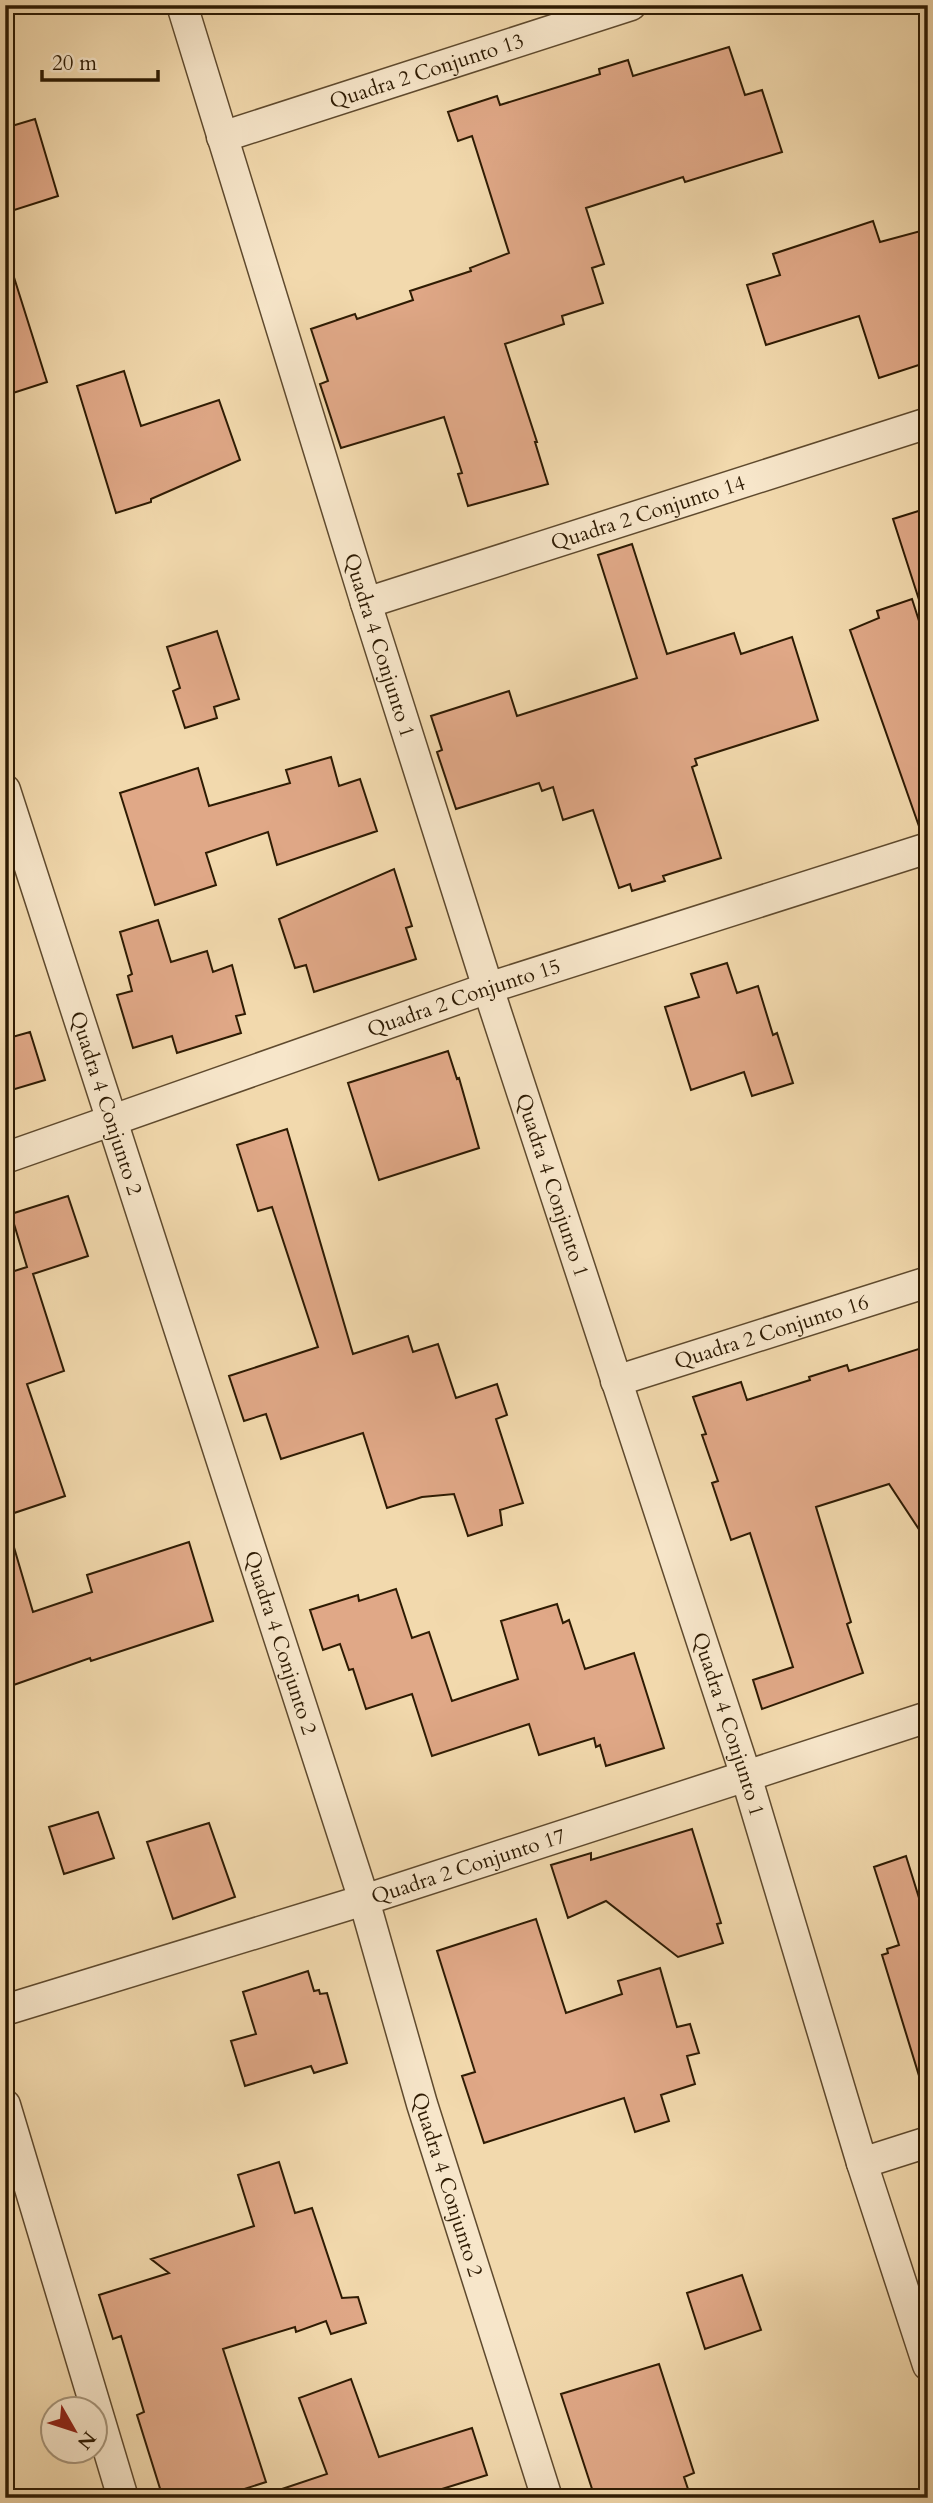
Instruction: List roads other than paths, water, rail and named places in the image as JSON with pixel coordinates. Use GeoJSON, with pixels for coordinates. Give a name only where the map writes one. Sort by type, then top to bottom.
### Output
{"type":"FeatureCollection","features":[{"type":"Feature","properties":{"kind":"street","name":"Quadra 4 Conjunto 1"},"geometry":{"type":"LineString","coordinates":[[182,5],[366,603],[488,988],[746,1776],[862,2163],[928,2365]]}},
{"type":"Feature","properties":{"kind":"street","name":"Quadra 2 Conjunto 13"},"geometry":{"type":"LineString","coordinates":[[222,137],[631,5]]}},
{"type":"Feature","properties":{"kind":"street","name":"Quadra 2 Conjunto 14"},"geometry":{"type":"LineString","coordinates":[[366,603],[928,423]]}},
{"type":"Feature","properties":{"kind":"street","name":"Quadra 4 Conjunto 2"},"geometry":{"type":"LineString","coordinates":[[5,790],[364,1900],[422,2104],[547,2498]]}},
{"type":"Feature","properties":{"kind":"street","name":"Quadra 2 Conjunto 15"},"geometry":{"type":"LineString","coordinates":[[5,1158],[488,988],[928,848]]}},
{"type":"Feature","properties":{"kind":"street","name":"Quadra 2 Conjunto 16"},"geometry":{"type":"LineString","coordinates":[[616,1381],[928,1282]]}},
{"type":"Feature","properties":{"kind":"street","name":"Quadra 2 Conjunto 17"},"geometry":{"type":"LineString","coordinates":[[5,2010],[364,1900],[928,1717]]}},
{"type":"Feature","properties":{"kind":"street"},"geometry":{"type":"LineString","coordinates":[[5,2105],[123,2498]]}},
{"type":"Feature","properties":{"kind":"street"},"geometry":{"type":"LineString","coordinates":[[862,2163],[928,2142]]}}]}
